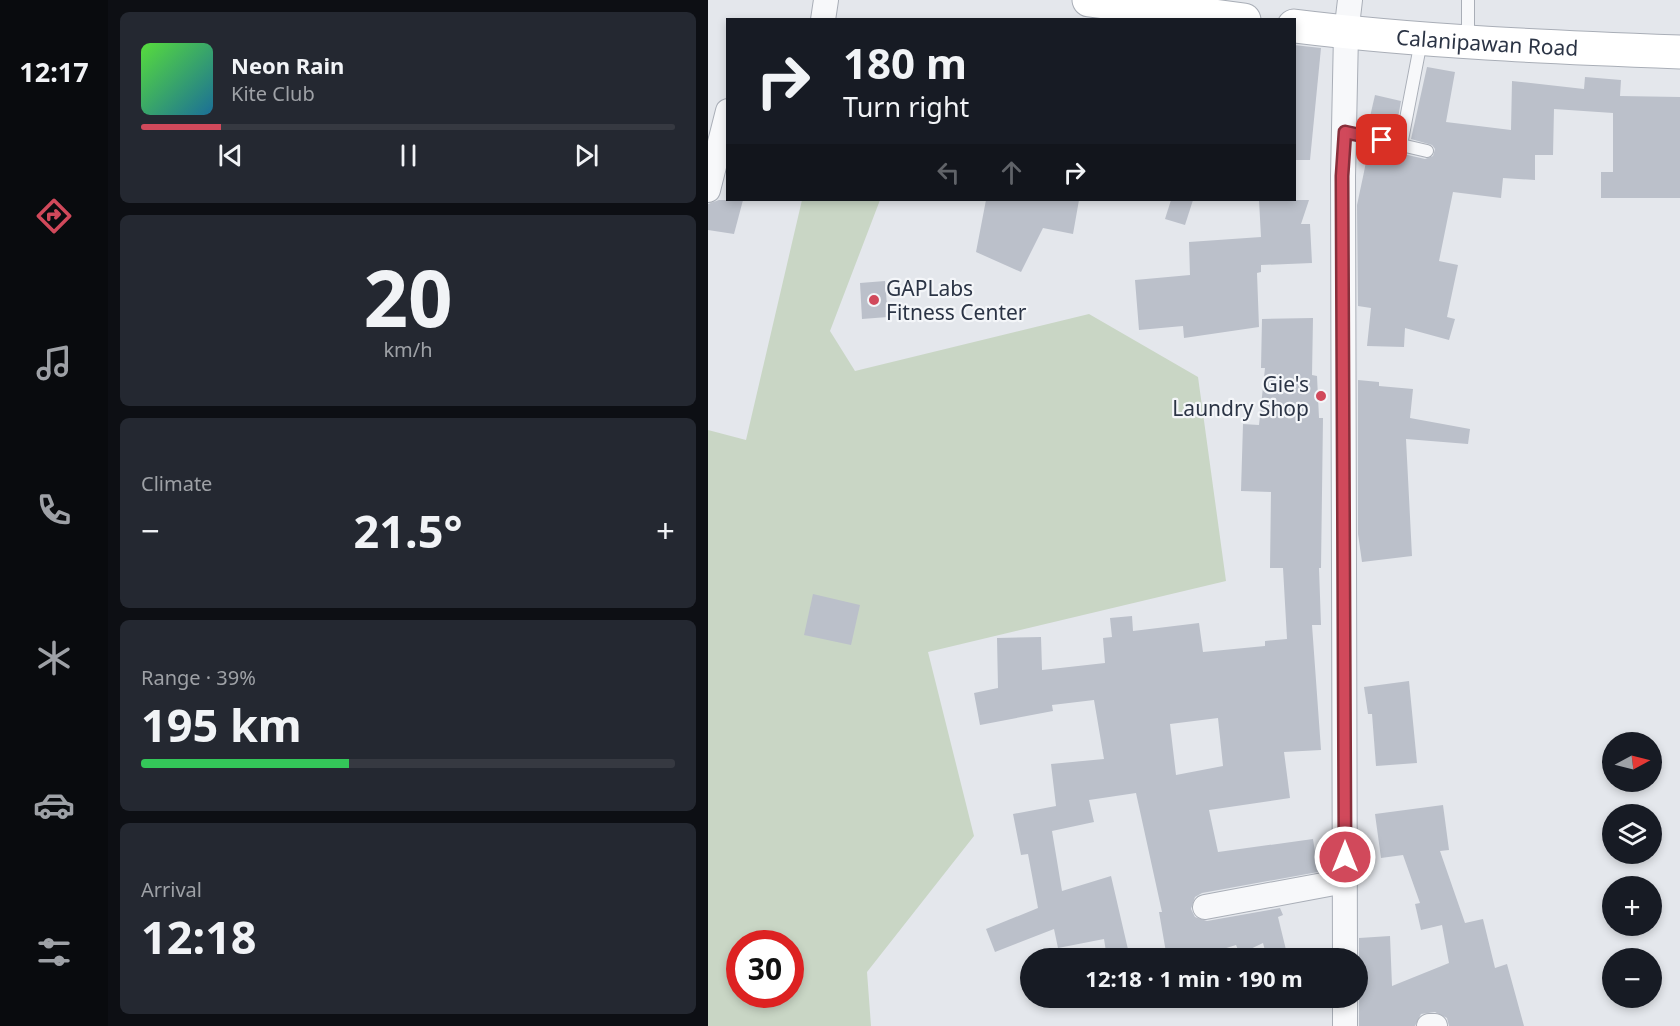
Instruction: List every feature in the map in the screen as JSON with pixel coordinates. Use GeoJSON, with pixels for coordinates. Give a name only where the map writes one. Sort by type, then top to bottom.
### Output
{"type":"FeatureCollection","features":[{"type":"Feature","properties":{"kind":"street"},"geometry":{"type":"LineString","coordinates":[[823,18],[826,0]]}},
{"type":"Feature","properties":{"kind":"street"},"geometry":{"type":"LineString","coordinates":[[1089,0],[1228,18]]}},
{"type":"Feature","properties":{"kind":"street"},"geometry":{"type":"LineString","coordinates":[[1345,948],[1342,176],[1346,34],[1350,0]]}},
{"type":"Feature","properties":{"kind":"street","name":"Calanipawan Road"},"geometry":{"type":"LineString","coordinates":[[1296,26],[1346,34],[1468,43],[1680,52]]}},
{"type":"Feature","properties":{"kind":"street"},"geometry":{"type":"LineString","coordinates":[[708,190],[726,119]]}},
{"type":"Feature","properties":{"kind":"street"},"geometry":{"type":"LineString","coordinates":[[1205,907],[1345,881]]}},
{"type":"Feature","properties":{"kind":"street"},"geometry":{"type":"LineString","coordinates":[[1345,1008],[1345,1026]]}},
{"type":"Feature","properties":{"kind":"street"},"geometry":{"type":"LineString","coordinates":[[1429,1026],[1435,1026]]}},
{"type":"Feature","properties":{"kind":"lane"},"geometry":{"type":"LineString","coordinates":[[1468,0],[1468,43]]}},
{"type":"Feature","properties":{"kind":"lane"},"geometry":{"type":"LineString","coordinates":[[1401,145],[1421,39]]}},
{"type":"Feature","properties":{"kind":"lane"},"geometry":{"type":"LineString","coordinates":[[1345,132],[1427,151]]}},
{"type":"Feature","properties":{"kind":"green space"},"geometry":{"type":"Polygon","coordinates":[[[802,201],[880,201],[830,331],[855,371],[1089,314],[1198,377],[1226,581],[928,652],[974,836],[867,972],[871,1026],[708,1026],[708,430],[746,440],[802,201]]]}},
{"type":"Feature","properties":{"kind":"building"},"geometry":{"type":"Polygon","coordinates":[[[1296,45],[1321,48],[1310,160],[1296,160],[1296,45]]]}},
{"type":"Feature","properties":{"kind":"building"},"geometry":{"type":"Polygon","coordinates":[[[1427,67],[1455,72],[1446,122],[1511,130],[1512,81],[1584,89],[1585,77],[1621,80],[1620,96],[1680,97],[1680,198],[1601,198],[1601,172],[1613,172],[1613,113],[1554,109],[1553,155],[1535,155],[1535,180],[1503,178],[1501,198],[1453,192],[1439,261],[1458,265],[1447,317],[1455,319],[1449,340],[1405,328],[1404,347],[1367,346],[1371,308],[1358,306],[1357,205],[1369,146],[1425,159],[1433,156],[1435,149],[1432,145],[1411,139],[1427,67]]]}},
{"type":"Feature","properties":{"kind":"building"},"geometry":{"type":"Polygon","coordinates":[[[1375,95],[1401,101],[1395,135],[1372,130],[1374,122],[1369,121],[1375,95]]]}},
{"type":"Feature","properties":{"kind":"building"},"geometry":{"type":"Polygon","coordinates":[[[719,200],[743,201],[734,234],[708,230],[708,204],[719,200]]]}},
{"type":"Feature","properties":{"kind":"building"},"geometry":{"type":"Polygon","coordinates":[[[1309,200],[1301,224],[1310,224],[1312,263],[1261,265],[1261,272],[1257,273],[1259,327],[1184,338],[1183,326],[1139,330],[1135,280],[1190,275],[1189,242],[1261,237],[1259,201],[1309,200]]]}},
{"type":"Feature","properties":{"kind":"building"},"geometry":{"type":"Polygon","coordinates":[[[986,201],[1079,201],[1073,234],[1043,228],[1021,272],[976,252],[986,201]]]}},
{"type":"Feature","properties":{"kind":"building"},"geometry":{"type":"Polygon","coordinates":[[[1171,201],[1193,201],[1185,225],[1165,219],[1171,201]]]}},
{"type":"Feature","properties":{"kind":"building","name":"GAPLabs Fitness Center"},"geometry":{"type":"Polygon","coordinates":[[[885,281],[888,317],[862,319],[860,283],[885,281]]]}},
{"type":"Feature","properties":{"kind":"building"},"geometry":{"type":"Polygon","coordinates":[[[1313,318],[1312,375],[1317,376],[1319,418],[1323,418],[1321,568],[1319,568],[1321,625],[1312,625],[1321,750],[1284,752],[1290,798],[1209,810],[1218,852],[1313,839],[1318,872],[1202,893],[1195,897],[1191,909],[1195,917],[1207,921],[1280,908],[1283,915],[1278,917],[1286,948],[1264,948],[1263,943],[1253,948],[1237,948],[1236,945],[1226,948],[1165,948],[1159,912],[1162,912],[1136,793],[1089,800],[1094,822],[1052,831],[1062,891],[1111,876],[1128,948],[1105,948],[1104,939],[1058,948],[1054,929],[995,952],[986,929],[1038,908],[1028,854],[1021,855],[1013,814],[1056,806],[1051,764],[1104,759],[1094,700],[1052,705],[1053,711],[980,725],[974,693],[998,688],[997,638],[1041,637],[1042,670],[1105,663],[1103,638],[1112,637],[1110,618],[1132,616],[1133,631],[1199,623],[1203,652],[1265,646],[1265,641],[1287,639],[1283,568],[1270,568],[1271,492],[1241,491],[1243,424],[1259,425],[1265,368],[1261,368],[1262,319],[1313,318]],[[1218,718],[1170,724],[1176,775],[1223,766],[1218,718]]]}},
{"type":"Feature","properties":{"kind":"building"},"geometry":{"type":"Polygon","coordinates":[[[1358,380],[1379,382],[1379,386],[1413,389],[1410,418],[1470,429],[1468,444],[1406,439],[1412,556],[1362,562],[1358,534],[1358,380]]]}},
{"type":"Feature","properties":{"kind":"building"},"geometry":{"type":"Polygon","coordinates":[[[813,594],[860,605],[851,645],[804,635],[813,594]]]}},
{"type":"Feature","properties":{"kind":"building"},"geometry":{"type":"Polygon","coordinates":[[[1409,681],[1417,763],[1376,766],[1372,714],[1368,714],[1364,687],[1409,681]]]}},
{"type":"Feature","properties":{"kind":"building"},"geometry":{"type":"Polygon","coordinates":[[[1443,805],[1449,850],[1440,851],[1465,923],[1483,919],[1495,968],[1507,964],[1524,1026],[1449,1026],[1447,1018],[1435,1012],[1421,1014],[1415,1026],[1359,1026],[1359,1008],[1368,1008],[1368,948],[1359,948],[1359,938],[1390,936],[1392,986],[1449,963],[1442,925],[1421,930],[1415,904],[1420,903],[1403,855],[1381,858],[1375,814],[1443,805]]]}},
{"type":"Feature","properties":{"kind":"place","name":"GAPLabs Fitness Center"},"geometry":{"type":"Point","coordinates":[874,300]}},
{"type":"Feature","properties":{"kind":"place","name":"Gie's Laundry Shop"},"geometry":{"type":"Point","coordinates":[1321,396]}},
{"type":"Feature","properties":{"kind":"route"},"geometry":{"type":"LineString","coordinates":[[1345,857],[1342,176],[1345,132],[1382,140]]}}]}
